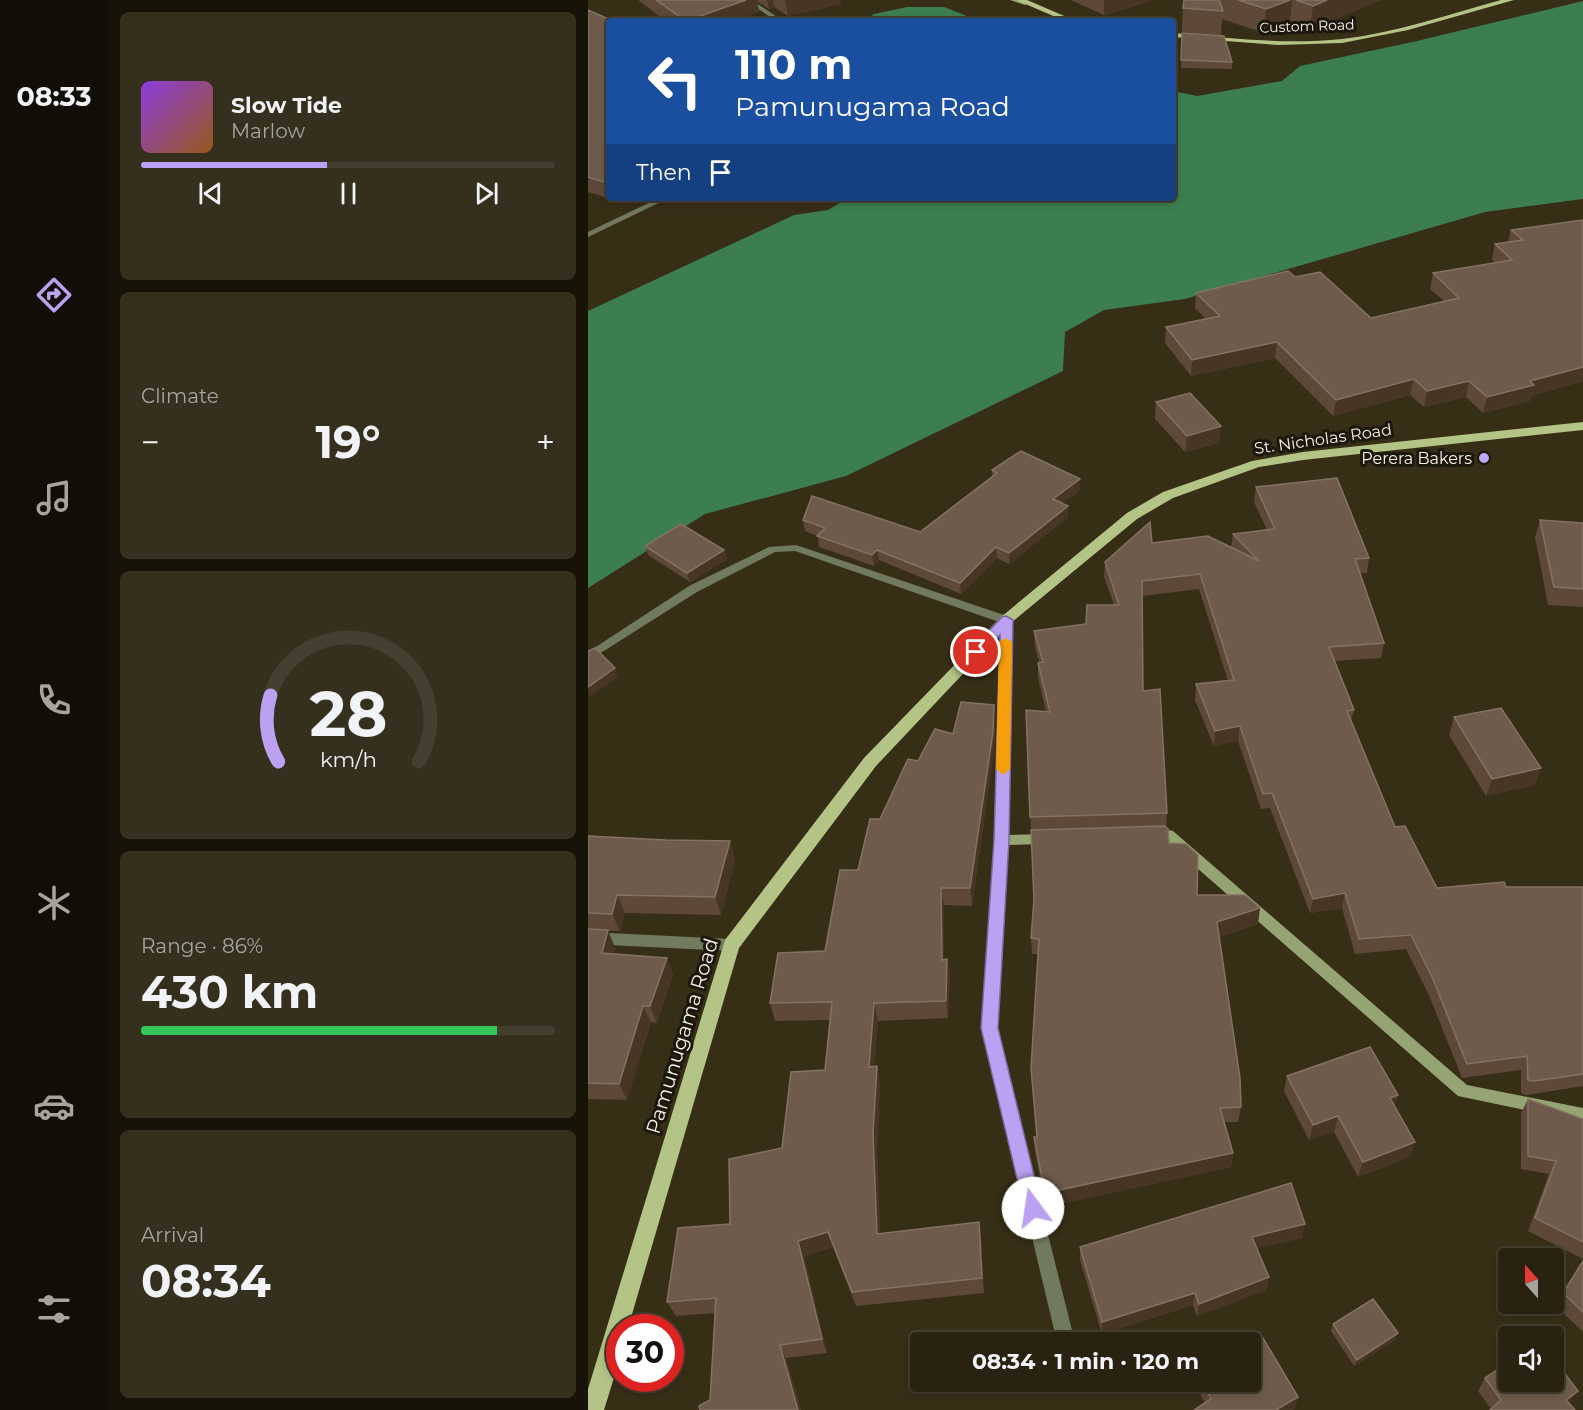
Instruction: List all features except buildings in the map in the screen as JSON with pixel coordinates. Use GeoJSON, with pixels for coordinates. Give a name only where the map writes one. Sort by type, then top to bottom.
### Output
{"type":"FeatureCollection","features":[{"type":"Feature","properties":{"kind":"main road","name":"Custom Road"},"geometry":{"type":"LineString","coordinates":[[1176,35],[1250,41],[1340,41],[1373,36],[1510,0]]}},
{"type":"Feature","properties":{"kind":"main road"},"geometry":{"type":"LineString","coordinates":[[1023,2],[1064,18]]}},
{"type":"Feature","properties":{"kind":"main road","name":"St. Nicholas Road"},"geometry":{"type":"LineString","coordinates":[[1006,620],[1132,516],[1168,495],[1256,464],[1314,454],[1583,426]]}},
{"type":"Feature","properties":{"kind":"main road","name":"Pamunugama Road"},"geometry":{"type":"LineString","coordinates":[[593,1410],[731,945],[870,762],[1006,620]]}},
{"type":"Feature","properties":{"kind":"street"},"geometry":{"type":"LineString","coordinates":[[748,0],[775,18]]}},
{"type":"Feature","properties":{"kind":"street"},"geometry":{"type":"LineString","coordinates":[[1013,0],[1023,2]]}},
{"type":"Feature","properties":{"kind":"street"},"geometry":{"type":"LineString","coordinates":[[588,235],[659,201]]}},
{"type":"Feature","properties":{"kind":"street"},"geometry":{"type":"LineString","coordinates":[[588,657],[693,589],[773,549],[796,548],[1006,620],[1001,840],[989,1028],[1064,1332]]}},
{"type":"Feature","properties":{"kind":"street"},"geometry":{"type":"LineString","coordinates":[[1144,836],[1168,835],[1463,1091],[1583,1115]]}},
{"type":"Feature","properties":{"kind":"street"},"geometry":{"type":"LineString","coordinates":[[1001,840],[1061,838]]}},
{"type":"Feature","properties":{"kind":"street"},"geometry":{"type":"LineString","coordinates":[[588,938],[731,945]]}},
{"type":"Feature","properties":{"kind":"shaded area"},"geometry":{"type":"Polygon","coordinates":[[[1583,1],[1583,199],[1485,212],[1185,299],[1104,310],[1065,332],[1063,371],[846,476],[705,514],[588,588],[588,311],[794,215],[828,210],[843,201],[1176,201],[1176,92],[1197,96],[1282,81],[1300,66],[1417,41],[1583,1]]]}},
{"type":"Feature","properties":{"kind":"shaded area"},"geometry":{"type":"Polygon","coordinates":[[[907,7],[944,7],[972,18],[868,18],[874,14],[907,7]]]}},
{"type":"Feature","properties":{"kind":"slow traffic"},"geometry":{"type":"LineString","coordinates":[[1003,769],[1006,642]]}},
{"type":"Feature","properties":{"kind":"place","name":"Perera Bakers"},"geometry":{"type":"Point","coordinates":[1484,458]}},
{"type":"Feature","properties":{"kind":"route"},"geometry":{"type":"LineString","coordinates":[[976,652],[1006,620],[1001,840],[989,1028],[1033,1208]]}}]}
